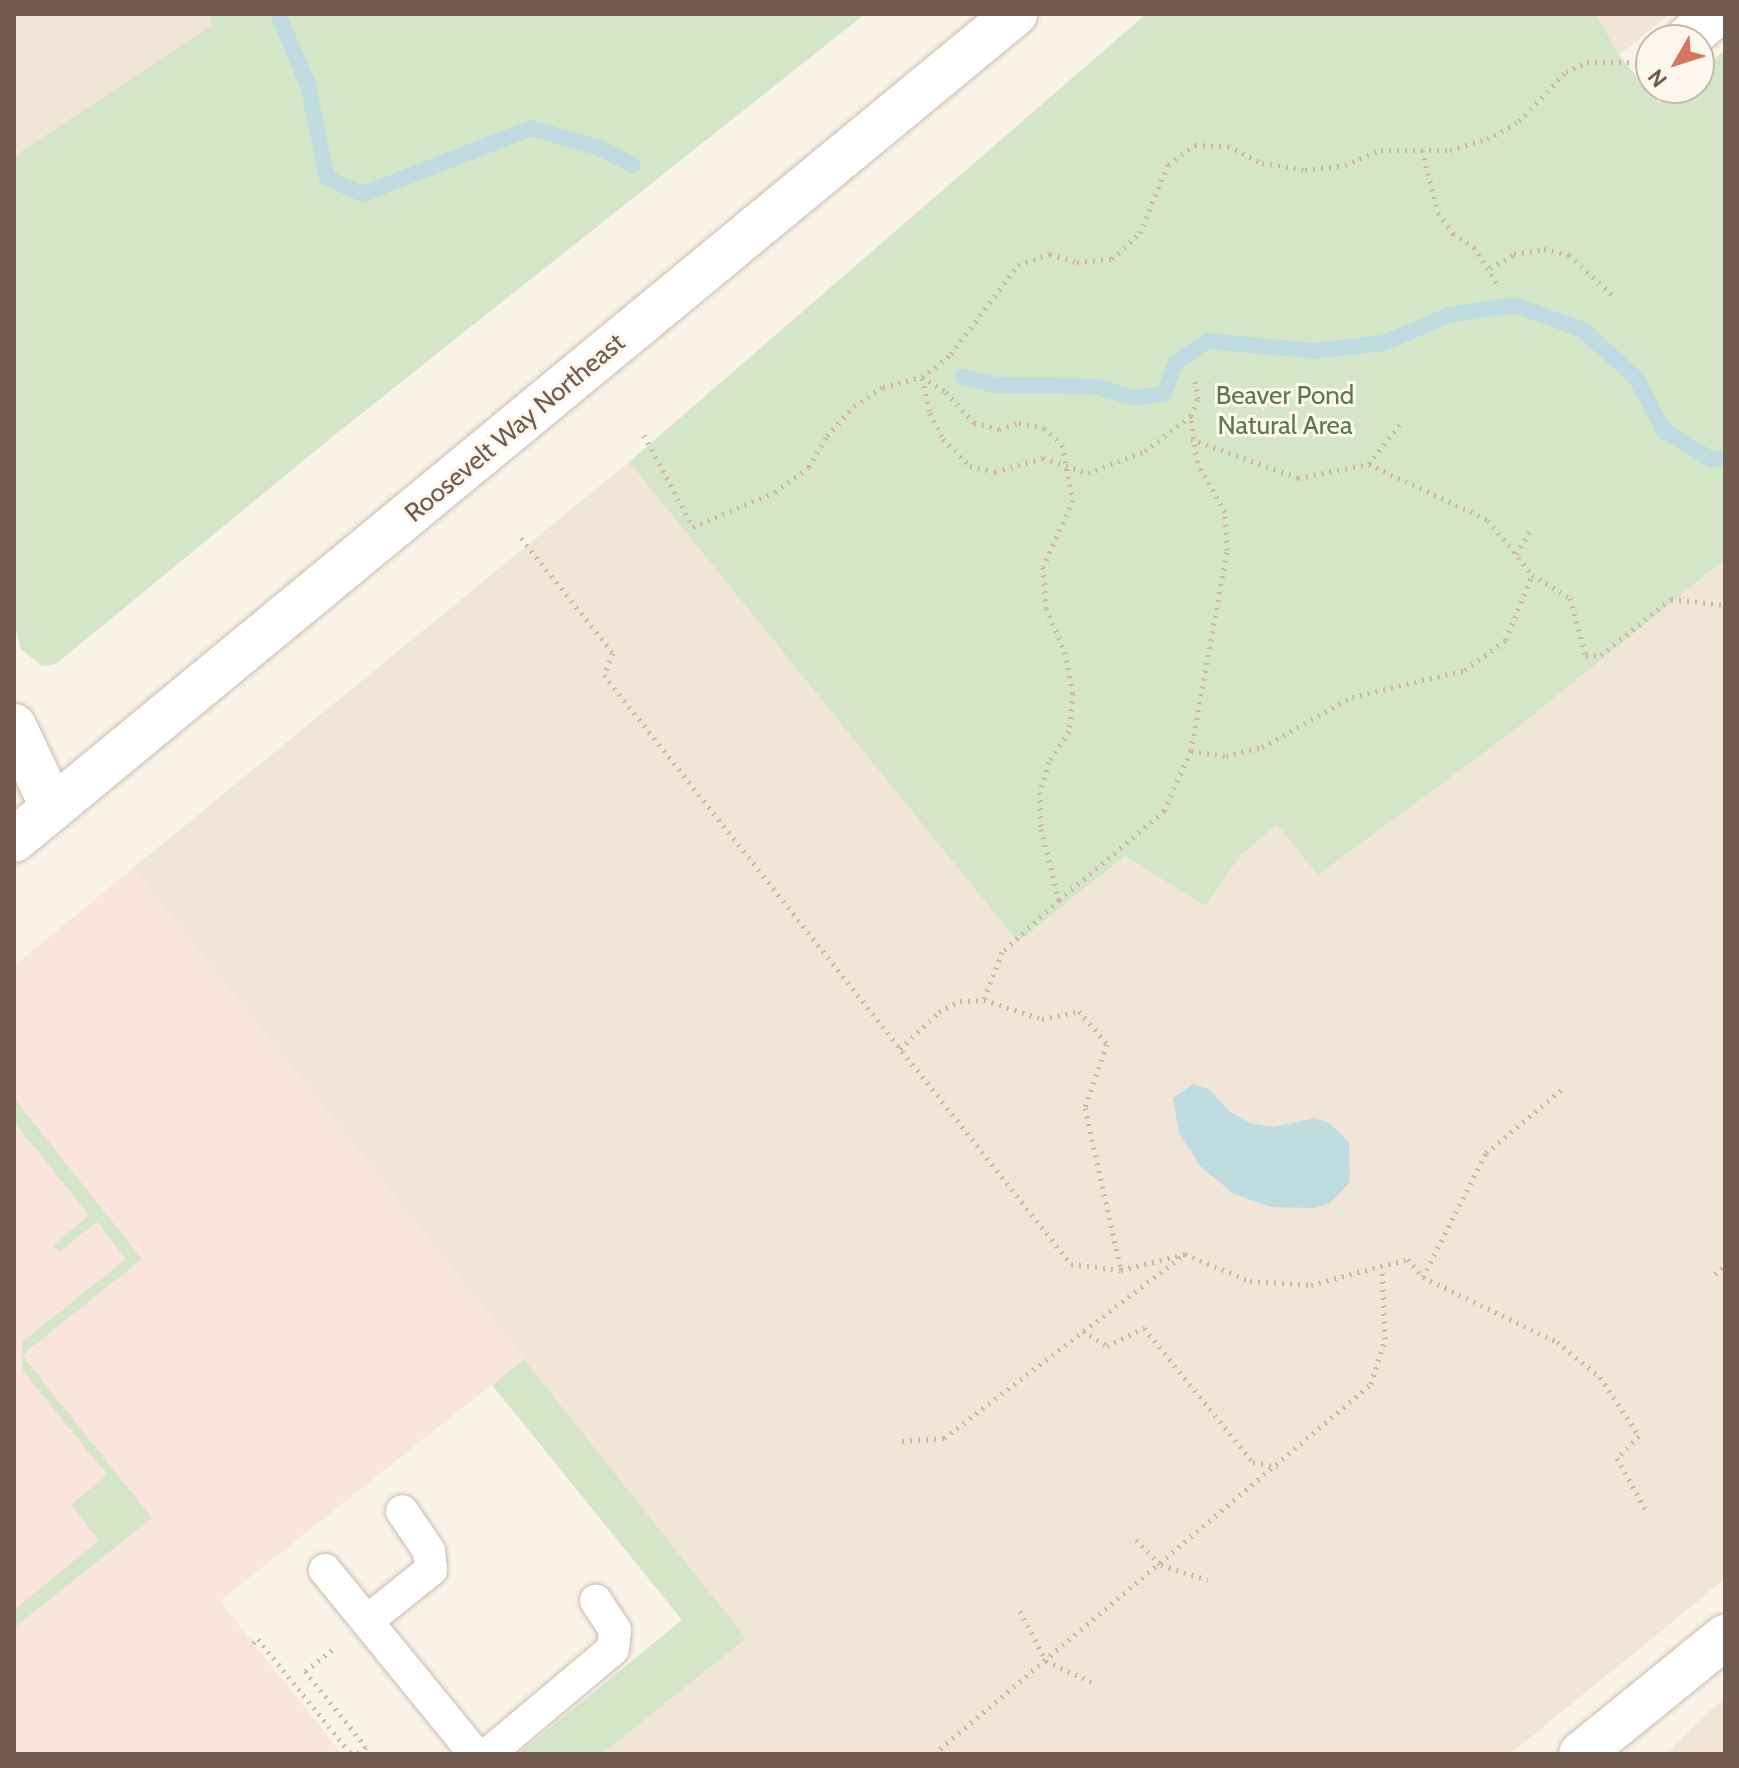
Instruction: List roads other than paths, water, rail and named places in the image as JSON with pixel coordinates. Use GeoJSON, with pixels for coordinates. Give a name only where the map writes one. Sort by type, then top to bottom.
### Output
{"type":"FeatureCollection","features":[{"type":"Feature","properties":{"kind":"main road","name":"Roosevelt Way Northeast"},"geometry":{"type":"LineString","coordinates":[[14,840],[1015,14]]}},
{"type":"Feature","properties":{"kind":"main road"},"geometry":{"type":"LineString","coordinates":[[14,726],[53,808]]}},
{"type":"Feature","properties":{"kind":"main road"},"geometry":{"type":"LineString","coordinates":[[1581,1754],[1725,1637]]}},
{"type":"Feature","properties":{"kind":"lane"},"geometry":{"type":"LineString","coordinates":[[367,1621],[431,1570],[429,1551],[402,1511]]}},
{"type":"Feature","properties":{"kind":"lane"},"geometry":{"type":"LineString","coordinates":[[325,1570],[475,1754]]}},
{"type":"Feature","properties":{"kind":"lane"},"geometry":{"type":"LineString","coordinates":[[488,1754],[613,1649],[615,1630],[596,1601]]}},
{"type":"Feature","properties":{"kind":"water"},"geometry":{"type":"Polygon","coordinates":[[[1193,1084],[1209,1089],[1229,1111],[1249,1123],[1274,1127],[1315,1118],[1329,1123],[1349,1142],[1350,1182],[1329,1204],[1313,1208],[1271,1207],[1234,1194],[1200,1166],[1179,1133],[1173,1098],[1193,1084]]]}},
{"type":"Feature","properties":{"kind":"waterway"},"geometry":{"type":"LineString","coordinates":[[278,14],[308,85],[327,178],[363,194],[531,128],[600,148],[633,165]]}},
{"type":"Feature","properties":{"kind":"waterway"},"geometry":{"type":"LineString","coordinates":[[963,377],[994,385],[1095,386],[1134,398],[1164,393],[1176,362],[1208,341],[1315,351],[1384,343],[1449,315],[1514,305],[1583,330],[1636,378],[1664,431],[1711,459],[1725,458]]}},
{"type":"Feature","properties":{"kind":"park label","name":"Beaver Pond Natural Area"},"geometry":{"type":"Point","coordinates":[1285,411]}}]}
